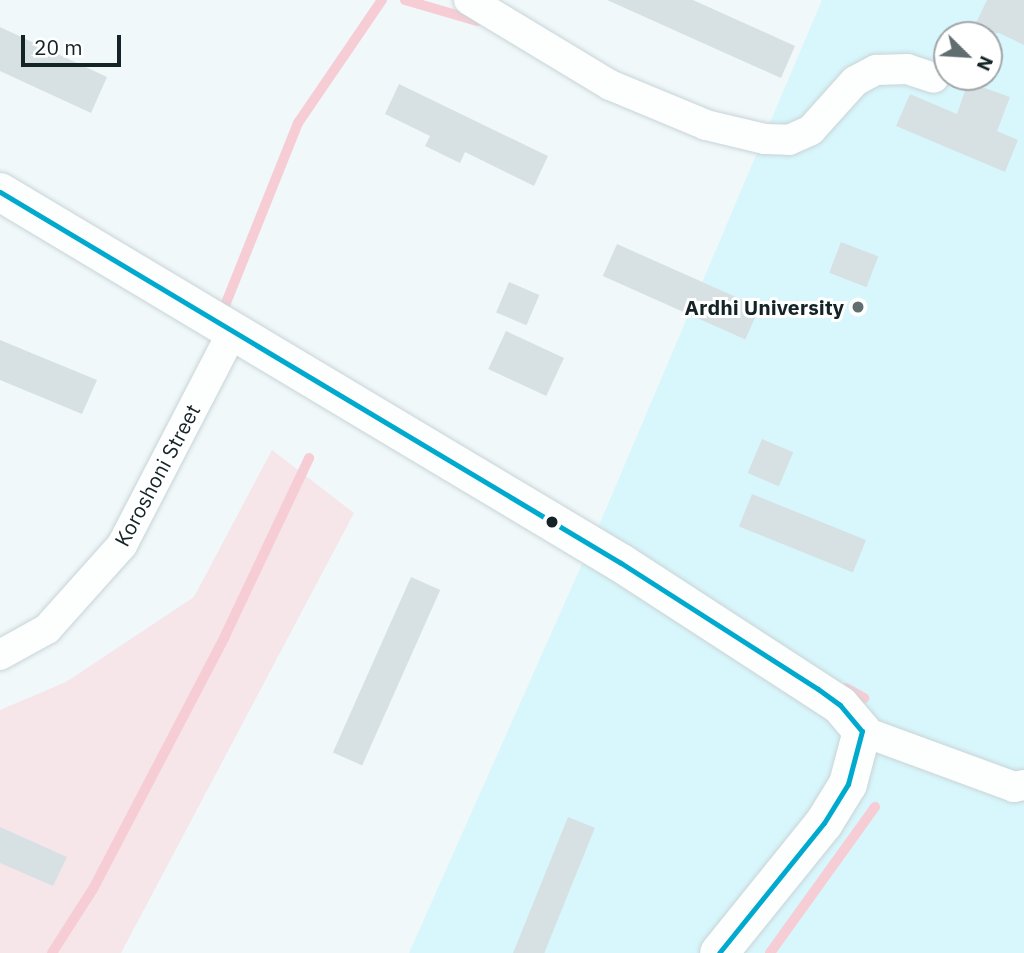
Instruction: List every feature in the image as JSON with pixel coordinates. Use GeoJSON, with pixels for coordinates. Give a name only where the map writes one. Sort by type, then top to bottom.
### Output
{"type":"FeatureCollection","features":[{"type":"Feature","properties":{"kind":"street"},"geometry":{"type":"LineString","coordinates":[[489,4],[610,85],[706,125],[765,139],[789,140],[811,130],[855,81],[876,70],[907,69],[933,78]]}},
{"type":"Feature","properties":{"kind":"street"},"geometry":{"type":"LineString","coordinates":[[0,192],[621,564],[818,689],[840,705],[862,731],[1019,786]]}},
{"type":"Feature","properties":{"kind":"street","name":"Koroshoni Street"},"geometry":{"type":"LineString","coordinates":[[0,655],[47,628],[122,545],[232,333]]}},
{"type":"Feature","properties":{"kind":"street"},"geometry":{"type":"LineString","coordinates":[[719,953],[824,823],[848,784],[862,731]]}},
{"type":"Feature","properties":{"kind":"shaded area","name":"Ardhi University"},"geometry":{"type":"Polygon","coordinates":[[[822,0],[1024,0],[1024,953],[409,953],[594,537],[822,0]]]}},
{"type":"Feature","properties":{"kind":"shaded area"},"geometry":{"type":"Polygon","coordinates":[[[272,450],[354,513],[121,953],[0,953],[0,710],[66,682],[194,597],[272,450]]]}},
{"type":"Feature","properties":{"kind":"building"},"geometry":{"type":"Polygon","coordinates":[[[607,0],[693,0],[795,46],[781,78],[607,0]]]}},
{"type":"Feature","properties":{"kind":"building"},"geometry":{"type":"Polygon","coordinates":[[[987,0],[1024,0],[1024,45],[1003,35],[1003,21],[977,21],[987,0]]]}},
{"type":"Feature","properties":{"kind":"building"},"geometry":{"type":"Polygon","coordinates":[[[0,27],[107,77],[91,113],[0,71],[0,27]]]}},
{"type":"Feature","properties":{"kind":"building"},"geometry":{"type":"Polygon","coordinates":[[[399,84],[548,156],[534,186],[465,152],[460,163],[425,146],[430,136],[385,114],[399,84]]]}},
{"type":"Feature","properties":{"kind":"building"},"geometry":{"type":"Polygon","coordinates":[[[965,91],[993,91],[1010,97],[997,131],[1018,140],[1005,172],[896,126],[910,94],[957,114],[965,91]]]}},
{"type":"Feature","properties":{"kind":"building"},"geometry":{"type":"Polygon","coordinates":[[[841,242],[878,256],[867,287],[829,273],[841,242]]]}},
{"type":"Feature","properties":{"kind":"building"},"geometry":{"type":"Polygon","coordinates":[[[617,244],[760,307],[745,339],[603,276],[617,244]]]}},
{"type":"Feature","properties":{"kind":"building"},"geometry":{"type":"Polygon","coordinates":[[[509,282],[539,295],[526,325],[496,312],[509,282]]]}},
{"type":"Feature","properties":{"kind":"building"},"geometry":{"type":"Polygon","coordinates":[[[506,331],[564,358],[546,396],[488,369],[506,331]]]}},
{"type":"Feature","properties":{"kind":"building"},"geometry":{"type":"Polygon","coordinates":[[[0,340],[97,380],[82,414],[0,380],[0,340]]]}},
{"type":"Feature","properties":{"kind":"building"},"geometry":{"type":"Polygon","coordinates":[[[762,439],[793,452],[779,486],[748,473],[762,439]]]}},
{"type":"Feature","properties":{"kind":"building"},"geometry":{"type":"Polygon","coordinates":[[[752,494],[866,540],[853,573],[739,526],[752,494]]]}},
{"type":"Feature","properties":{"kind":"building"},"geometry":{"type":"Polygon","coordinates":[[[411,577],[440,590],[362,765],[333,752],[411,577]]]}},
{"type":"Feature","properties":{"kind":"building"},"geometry":{"type":"Polygon","coordinates":[[[568,817],[595,828],[544,953],[513,953],[568,817]]]}},
{"type":"Feature","properties":{"kind":"building"},"geometry":{"type":"Polygon","coordinates":[[[0,827],[67,857],[53,886],[0,863],[0,827]]]}},
{"type":"Feature","properties":{"kind":"waterway"},"geometry":{"type":"LineString","coordinates":[[222,313],[298,123],[382,0]]}},
{"type":"Feature","properties":{"kind":"waterway"},"geometry":{"type":"LineString","coordinates":[[405,0],[477,21]]}},
{"type":"Feature","properties":{"kind":"waterway"},"geometry":{"type":"LineString","coordinates":[[52,953],[93,889],[225,636],[309,458]]}},
{"type":"Feature","properties":{"kind":"waterway"},"geometry":{"type":"LineString","coordinates":[[846,688],[864,698]]}},
{"type":"Feature","properties":{"kind":"waterway"},"geometry":{"type":"LineString","coordinates":[[770,953],[875,807]]}},
{"type":"Feature","properties":{"kind":"transit line"},"geometry":{"type":"LineString","coordinates":[[0,192],[621,563],[818,689],[840,705],[862,731]]}},
{"type":"Feature","properties":{"kind":"transit line"},"geometry":{"type":"LineString","coordinates":[[719,953],[824,823],[848,784],[862,731]]}},
{"type":"Feature","properties":{"kind":"place","name":"Ardhi University"},"geometry":{"type":"Point","coordinates":[858,307]}}]}
